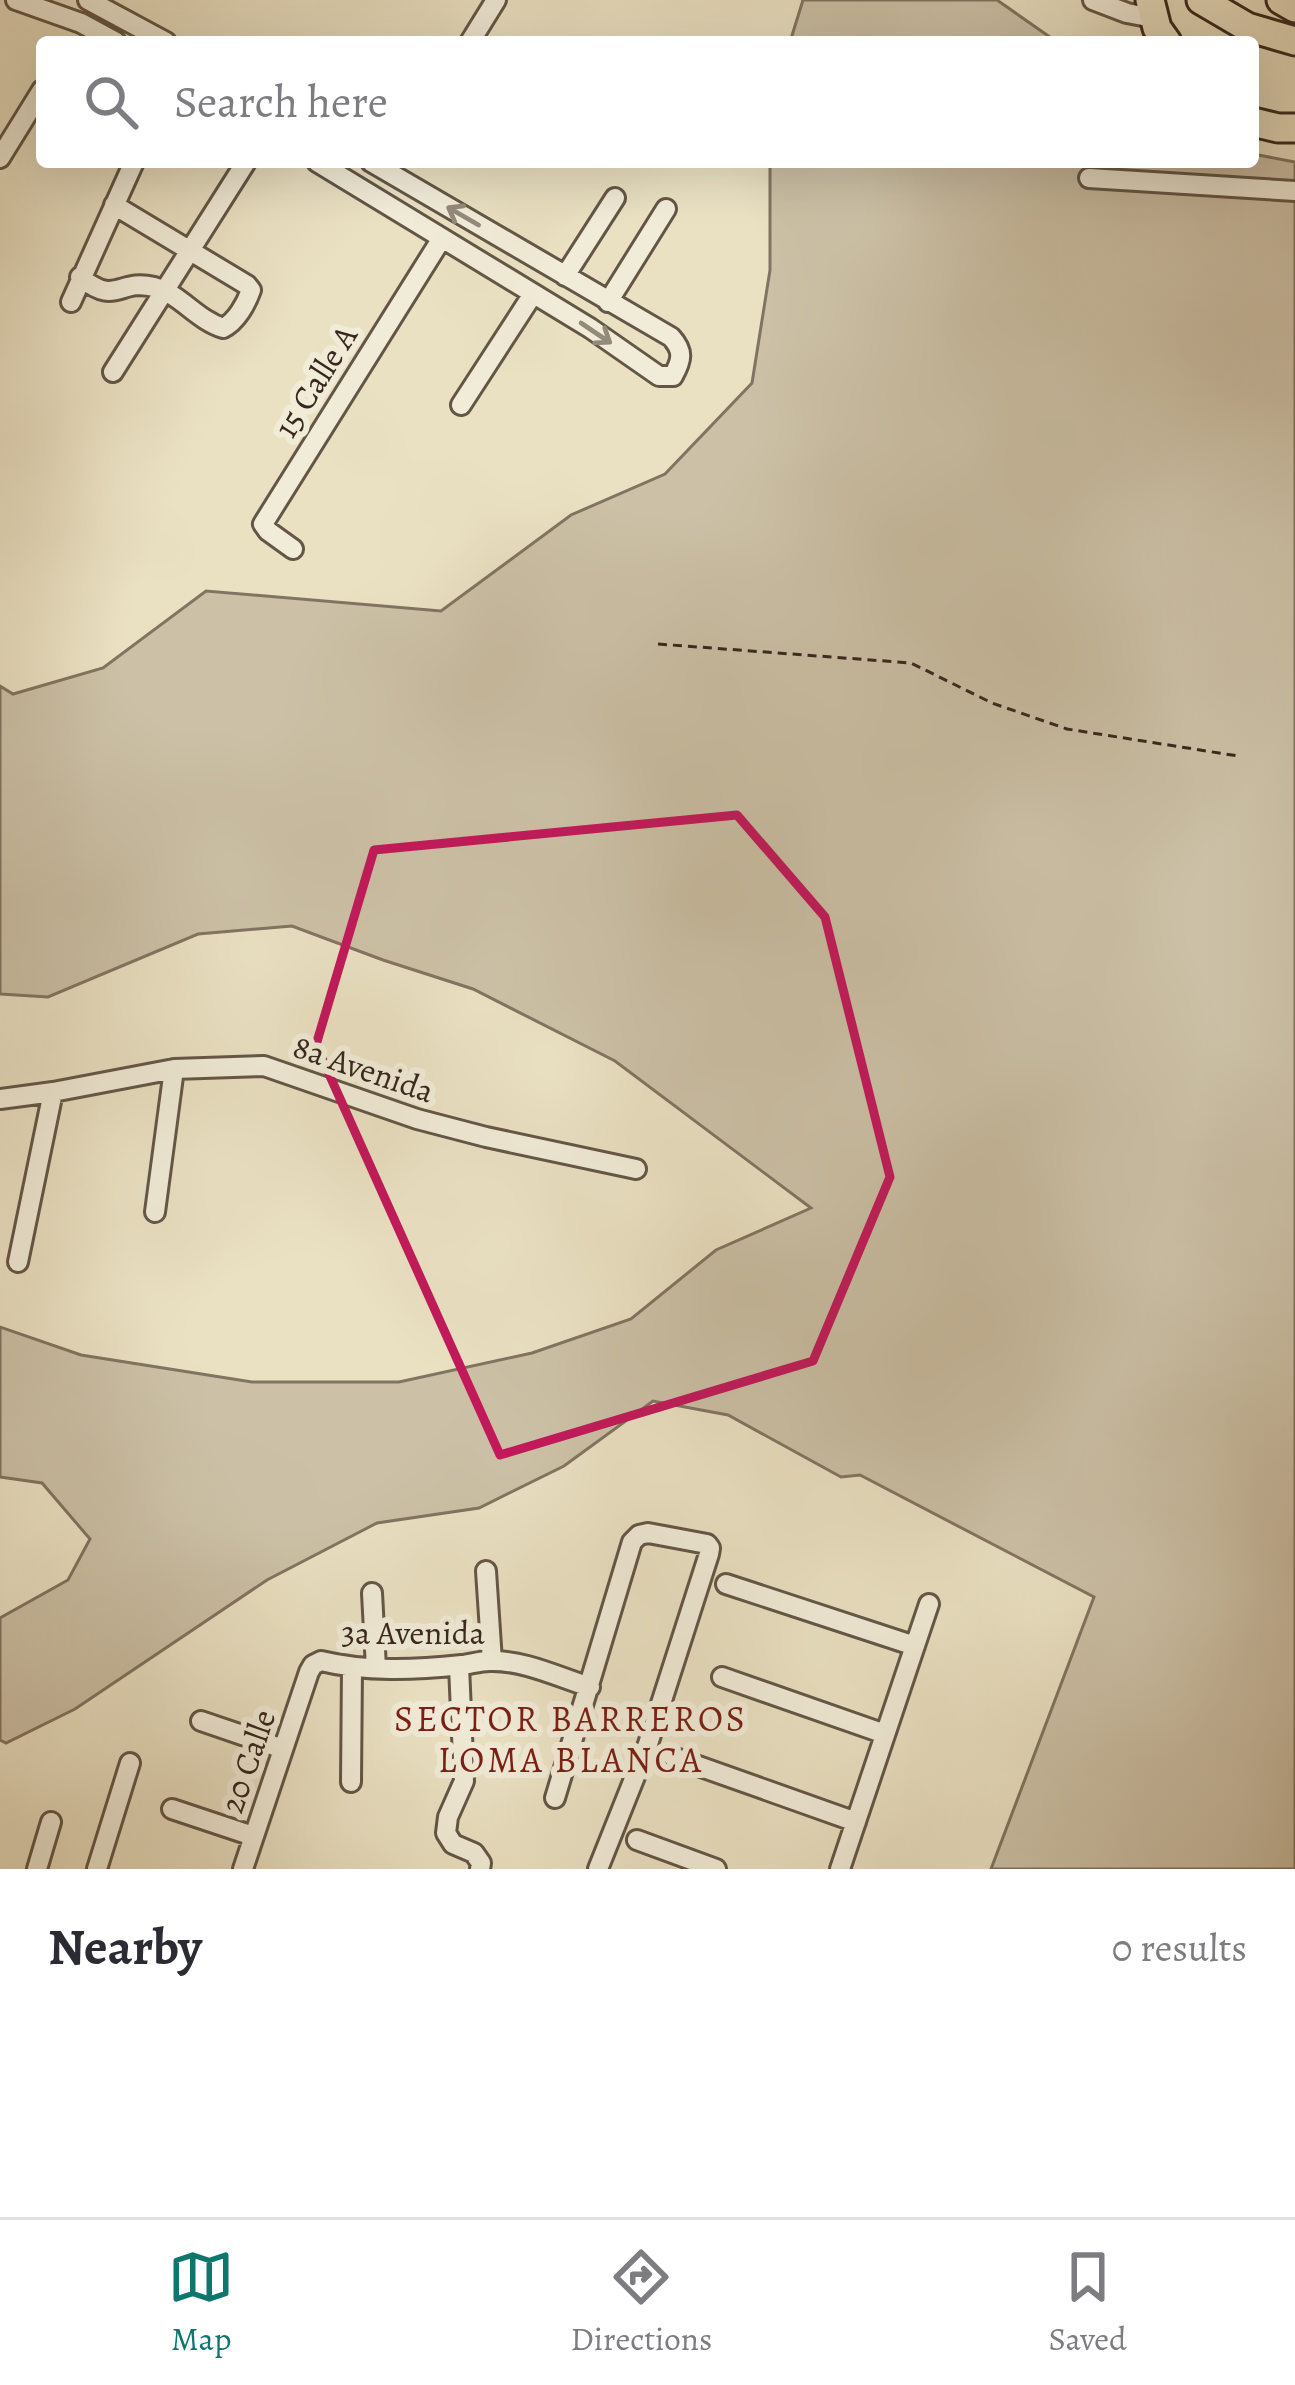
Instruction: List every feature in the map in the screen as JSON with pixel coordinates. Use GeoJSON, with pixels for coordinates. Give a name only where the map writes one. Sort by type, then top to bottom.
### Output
{"type":"FeatureCollection","features":[{"type":"Feature","properties":{"kind":"highway"},"geometry":{"type":"LineString","coordinates":[[1201,0],[1247,27],[1295,41]]}},
{"type":"Feature","properties":{"kind":"highway"},"geometry":{"type":"LineString","coordinates":[[1282,0],[1295,8]]}},
{"type":"Feature","properties":{"kind":"highway"},"geometry":{"type":"LineString","coordinates":[[1259,123],[1295,128]]}},
{"type":"Feature","properties":{"kind":"street"},"geometry":{"type":"LineString","coordinates":[[16,0],[105,36]]}},
{"type":"Feature","properties":{"kind":"street"},"geometry":{"type":"LineString","coordinates":[[88,0],[116,5],[158,36]]}},
{"type":"Feature","properties":{"kind":"street"},"geometry":{"type":"LineString","coordinates":[[474,36],[496,0]]}},
{"type":"Feature","properties":{"kind":"street"},"geometry":{"type":"LineString","coordinates":[[1093,0],[1156,20]]}},
{"type":"Feature","properties":{"kind":"street"},"geometry":{"type":"LineString","coordinates":[[74,36],[81,23]]}},
{"type":"Feature","properties":{"kind":"street"},"geometry":{"type":"LineString","coordinates":[[0,158],[36,100]]}},
{"type":"Feature","properties":{"kind":"street"},"geometry":{"type":"LineString","coordinates":[[70,302],[131,168]]}},
{"type":"Feature","properties":{"kind":"street"},"geometry":{"type":"LineString","coordinates":[[113,372],[241,168]]}},
{"type":"Feature","properties":{"kind":"street"},"geometry":{"type":"LineString","coordinates":[[327,168],[590,328],[659,376],[673,376],[681,363],[678,345],[671,337],[394,168]]}},
{"type":"Feature","properties":{"kind":"street"},"geometry":{"type":"LineString","coordinates":[[1089,178],[1295,191]]}},
{"type":"Feature","properties":{"kind":"street"},"geometry":{"type":"LineString","coordinates":[[565,276],[615,198]]}},
{"type":"Feature","properties":{"kind":"street"},"geometry":{"type":"LineString","coordinates":[[80,277],[95,290],[106,292],[147,285],[163,290],[223,328],[230,325],[251,290],[114,205]]}},
{"type":"Feature","properties":{"kind":"street"},"geometry":{"type":"LineString","coordinates":[[608,302],[665,209]]}},
{"type":"Feature","properties":{"kind":"street","name":"15 Calle A"},"geometry":{"type":"LineString","coordinates":[[293,549],[262,524],[442,238]]}},
{"type":"Feature","properties":{"kind":"street"},"geometry":{"type":"LineString","coordinates":[[501,274],[517,247]]}},
{"type":"Feature","properties":{"kind":"street"},"geometry":{"type":"LineString","coordinates":[[461,405],[533,294]]}},
{"type":"Feature","properties":{"kind":"street","name":"8a Avenida"},"geometry":{"type":"LineString","coordinates":[[0,1099],[174,1069],[264,1066],[417,1119],[635,1169]]}},
{"type":"Feature","properties":{"kind":"street"},"geometry":{"type":"LineString","coordinates":[[155,1212],[174,1069]]}},
{"type":"Feature","properties":{"kind":"street"},"geometry":{"type":"LineString","coordinates":[[18,1262],[53,1092]]}},
{"type":"Feature","properties":{"kind":"street"},"geometry":{"type":"LineString","coordinates":[[556,1798],[632,1541],[648,1533],[706,1544],[710,1554],[648,1744],[598,1869]]}},
{"type":"Feature","properties":{"kind":"street"},"geometry":{"type":"LineString","coordinates":[[486,1571],[492,1661]]}},
{"type":"Feature","properties":{"kind":"street"},"geometry":{"type":"LineString","coordinates":[[726,1584],[915,1646]]}},
{"type":"Feature","properties":{"kind":"street"},"geometry":{"type":"LineString","coordinates":[[372,1593],[376,1668]]}},
{"type":"Feature","properties":{"kind":"street"},"geometry":{"type":"LineString","coordinates":[[840,1869],[929,1604]]}},
{"type":"Feature","properties":{"kind":"street","name":"3a Avenida"},"geometry":{"type":"LineString","coordinates":[[309,1672],[321,1661],[376,1668],[492,1661],[525,1665],[590,1688]]}},
{"type":"Feature","properties":{"kind":"street"},"geometry":{"type":"LineString","coordinates":[[459,1666],[464,1780],[446,1833],[453,1844],[475,1853],[480,1869]]}},
{"type":"Feature","properties":{"kind":"street"},"geometry":{"type":"LineString","coordinates":[[351,1782],[352,1668]]}},
{"type":"Feature","properties":{"kind":"street","name":"20 Calle"},"geometry":{"type":"LineString","coordinates":[[243,1869],[309,1672]]}},
{"type":"Feature","properties":{"kind":"street"},"geometry":{"type":"LineString","coordinates":[[722,1677],[885,1734]]}},
{"type":"Feature","properties":{"kind":"street"},"geometry":{"type":"LineString","coordinates":[[201,1721],[283,1749]]}},
{"type":"Feature","properties":{"kind":"street"},"geometry":{"type":"LineString","coordinates":[[673,1757],[856,1822]]}},
{"type":"Feature","properties":{"kind":"street"},"geometry":{"type":"LineString","coordinates":[[97,1869],[130,1763]]}},
{"type":"Feature","properties":{"kind":"street"},"geometry":{"type":"LineString","coordinates":[[172,1809],[254,1836]]}},
{"type":"Feature","properties":{"kind":"street"},"geometry":{"type":"LineString","coordinates":[[37,1869],[51,1822]]}},
{"type":"Feature","properties":{"kind":"street"},"geometry":{"type":"LineString","coordinates":[[637,1840],[716,1869]]}},
{"type":"Feature","properties":{"kind":"path"},"geometry":{"type":"LineString","coordinates":[[658,644],[911,663],[992,703],[1067,729],[1238,757]]}},
{"type":"Feature","properties":{"kind":"highlighted area"},"geometry":{"type":"Polygon","coordinates":[[[737,815],[825,917],[890,1177],[813,1361],[500,1455],[316,1045],[374,850],[737,815]]]}},
{"type":"Feature","properties":{"kind":"shaded area"},"geometry":{"type":"Polygon","coordinates":[[[803,0],[997,0],[1048,36],[792,36],[803,0]]]}},
{"type":"Feature","properties":{"kind":"shaded area"},"geometry":{"type":"Polygon","coordinates":[[[1259,155],[1295,162],[1295,1869],[991,1869],[1094,1597],[860,1475],[841,1477],[728,1415],[653,1401],[564,1466],[479,1508],[377,1523],[267,1580],[75,1709],[6,1743],[0,1740],[0,1618],[68,1580],[90,1539],[42,1483],[0,1477],[0,1327],[81,1355],[252,1382],[399,1382],[532,1353],[631,1319],[716,1250],[811,1208],[615,1061],[473,989],[292,926],[198,934],[48,997],[0,994],[0,686],[13,694],[103,668],[206,591],[441,611],[571,515],[665,474],[752,383],[770,270],[770,168],[1259,168],[1259,155]]]}},
{"type":"Feature","properties":{"kind":"district","name":"SECTOR BARREROS LOMA BLANCA"},"geometry":{"type":"Point","coordinates":[571,1738]}}]}
